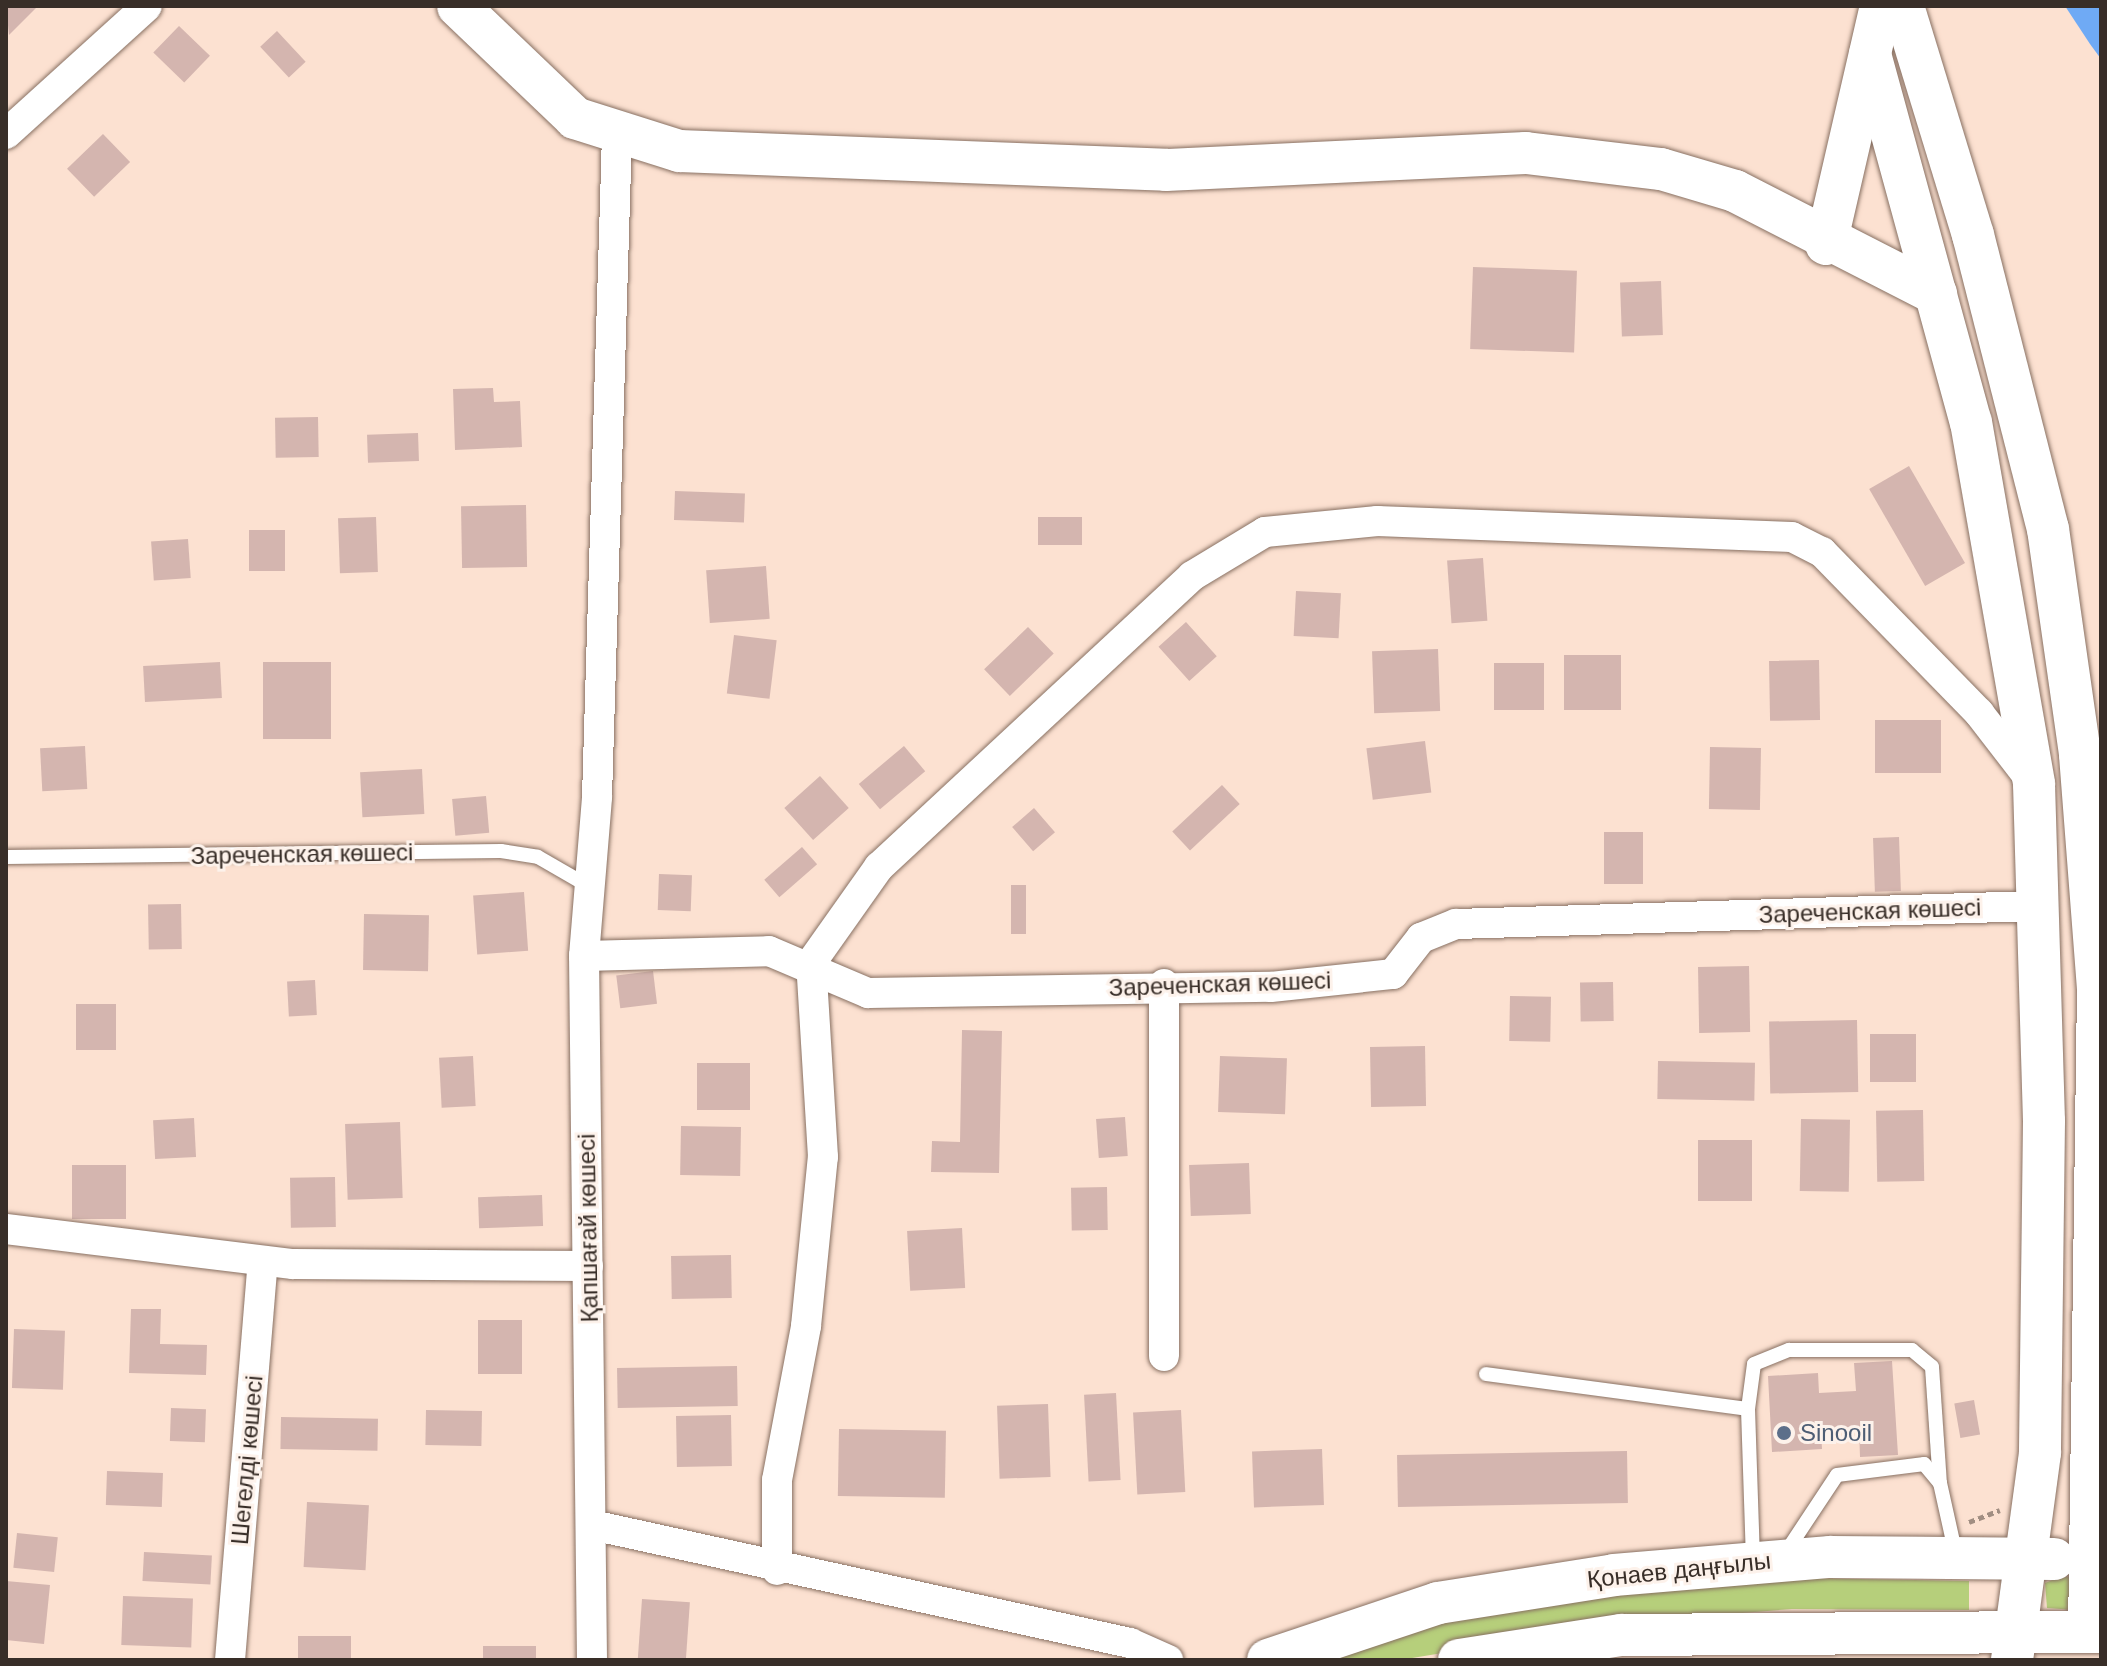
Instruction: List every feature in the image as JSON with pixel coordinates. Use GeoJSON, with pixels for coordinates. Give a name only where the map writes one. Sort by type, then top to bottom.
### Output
{"type":"FeatureCollection","features":[{"type":"Feature","properties":{"kind":"street"},"geometry":{"type":"LineString","coordinates":[[6,134],[147,6]]}},
{"type":"Feature","properties":{"kind":"street"},"geometry":{"type":"LineString","coordinates":[[458,6],[544,93],[575,118],[617,136],[765,159],[1166,170],[1526,153],[1661,169],[1735,191],[1826,244],[1936,294]]}},
{"type":"Feature","properties":{"kind":"street"},"geometry":{"type":"LineString","coordinates":[[1826,244],[1881,6]]}},
{"type":"Feature","properties":{"kind":"street"},"geometry":{"type":"LineString","coordinates":[[1459,1660],[1621,1635],[2015,1646],[2095,1632],[2098,989],[2080,755],[2048,529],[1973,235],[1903,6]]}},
{"type":"Feature","properties":{"kind":"street"},"geometry":{"type":"LineString","coordinates":[[1870,54],[1983,480],[2034,784],[2035,906],[2044,1121],[2040,1453],[2015,1646]]}},
{"type":"Feature","properties":{"kind":"street","name":"Қапшағай көшесі"},"geometry":{"type":"LineString","coordinates":[[592,1660],[584,956],[597,797],[617,136]]}},
{"type":"Feature","properties":{"kind":"street"},"geometry":{"type":"LineString","coordinates":[[777,1570],[777,1480],[806,1326],[823,1157],[811,963],[879,867],[1192,576],[1265,532],[1377,521],[1792,537],[1822,552],[1979,713],[2034,784]]}},
{"type":"Feature","properties":{"kind":"street","name":"Зареченская көшесі"},"geometry":{"type":"LineString","coordinates":[[584,956],[769,951],[811,963],[868,993],[1164,984],[1271,987],[1393,974],[1421,938],[1456,924],[2035,906]]}},
{"type":"Feature","properties":{"kind":"street"},"geometry":{"type":"LineString","coordinates":[[1164,984],[1164,1356]]}},
{"type":"Feature","properties":{"kind":"street"},"geometry":{"type":"LineString","coordinates":[[6,1229],[263,1261],[588,1266]]}},
{"type":"Feature","properties":{"kind":"street","name":"Шегелді көшесі"},"geometry":{"type":"LineString","coordinates":[[230,1660],[263,1261]]}},
{"type":"Feature","properties":{"kind":"street"},"geometry":{"type":"LineString","coordinates":[[592,1525],[777,1570],[1130,1643],[1168,1660]]}},
{"type":"Feature","properties":{"kind":"street","name":"Қонаев даңғылы"},"geometry":{"type":"LineString","coordinates":[[1268,1660],[1438,1603],[1767,1560],[2094,1559]]}},
{"type":"Feature","properties":{"kind":"lane","name":"Зареченская көшесі"},"geometry":{"type":"LineString","coordinates":[[6,857],[501,851],[538,857],[590,887]]}},
{"type":"Feature","properties":{"kind":"lane"},"geometry":{"type":"LineString","coordinates":[[1767,1560],[1748,1409],[1754,1364],[1789,1350],[1912,1350],[1932,1367],[1940,1483],[1957,1559]]}},
{"type":"Feature","properties":{"kind":"lane"},"geometry":{"type":"LineString","coordinates":[[1486,1374],[1748,1409]]}},
{"type":"Feature","properties":{"kind":"lane"},"geometry":{"type":"LineString","coordinates":[[1767,1560],[1837,1475],[1924,1464],[1940,1483]]}},
{"type":"Feature","properties":{"kind":"green space"},"geometry":{"type":"Polygon","coordinates":[[[1756,1577],[1969,1581],[1969,1610],[1792,1609],[1630,1622],[1400,1660],[1311,1660],[1512,1602],[1756,1577]]]}},
{"type":"Feature","properties":{"kind":"green space"},"geometry":{"type":"Polygon","coordinates":[[[2060,1577],[2101,1577],[2101,1612],[2047,1608],[2045,1583],[2060,1577]]]}},
{"type":"Feature","properties":{"kind":"water"},"geometry":{"type":"Polygon","coordinates":[[[2065,6],[2101,6],[2101,59],[2090,44],[2065,6]]]}},
{"type":"Feature","properties":{"kind":"building"},"geometry":{"type":"Polygon","coordinates":[[[6,6],[38,6],[9,35],[6,6]]]}},
{"type":"Feature","properties":{"kind":"building"},"geometry":{"type":"Polygon","coordinates":[[[179,26],[210,56],[184,82],[153,53],[179,26]]]}},
{"type":"Feature","properties":{"kind":"building"},"geometry":{"type":"Polygon","coordinates":[[[277,31],[306,62],[289,77],[260,47],[277,31]]]}},
{"type":"Feature","properties":{"kind":"building"},"geometry":{"type":"Polygon","coordinates":[[[103,134],[130,162],[94,197],[67,169],[103,134]]]}},
{"type":"Feature","properties":{"kind":"building"},"geometry":{"type":"Polygon","coordinates":[[[1473,267],[1577,271],[1574,353],[1470,349],[1473,267]]]}},
{"type":"Feature","properties":{"kind":"building"},"geometry":{"type":"Polygon","coordinates":[[[1661,281],[1663,335],[1622,336],[1620,282],[1661,281]]]}},
{"type":"Feature","properties":{"kind":"building"},"geometry":{"type":"Polygon","coordinates":[[[493,388],[494,402],[520,401],[522,447],[455,450],[453,389],[493,388]]]}},
{"type":"Feature","properties":{"kind":"building"},"geometry":{"type":"Polygon","coordinates":[[[318,417],[319,457],[276,458],[275,418],[318,417]]]}},
{"type":"Feature","properties":{"kind":"building"},"geometry":{"type":"Polygon","coordinates":[[[418,433],[419,461],[368,463],[367,435],[418,433]]]}},
{"type":"Feature","properties":{"kind":"building"},"geometry":{"type":"Polygon","coordinates":[[[1909,466],[1965,563],[1925,586],[1869,489],[1909,466]]]}},
{"type":"Feature","properties":{"kind":"building"},"geometry":{"type":"Polygon","coordinates":[[[675,491],[745,493],[744,522],[674,520],[675,491]]]}},
{"type":"Feature","properties":{"kind":"building"},"geometry":{"type":"Polygon","coordinates":[[[526,505],[527,567],[462,568],[461,506],[526,505]]]}},
{"type":"Feature","properties":{"kind":"building"},"geometry":{"type":"Polygon","coordinates":[[[376,517],[378,572],[340,573],[338,518],[376,517]]]}},
{"type":"Feature","properties":{"kind":"building"},"geometry":{"type":"Polygon","coordinates":[[[1038,517],[1082,517],[1082,545],[1038,545],[1038,517]]]}},
{"type":"Feature","properties":{"kind":"building"},"geometry":{"type":"Polygon","coordinates":[[[249,530],[285,530],[285,571],[249,571],[249,530]]]}},
{"type":"Feature","properties":{"kind":"building"},"geometry":{"type":"Polygon","coordinates":[[[188,539],[191,578],[154,580],[151,542],[188,539]]]}},
{"type":"Feature","properties":{"kind":"building"},"geometry":{"type":"Polygon","coordinates":[[[1483,558],[1487,621],[1451,623],[1447,561],[1483,558]]]}},
{"type":"Feature","properties":{"kind":"building"},"geometry":{"type":"Polygon","coordinates":[[[766,566],[770,619],[710,623],[706,570],[766,566]]]}},
{"type":"Feature","properties":{"kind":"building"},"geometry":{"type":"Polygon","coordinates":[[[1296,591],[1341,593],[1339,638],[1294,636],[1296,591]]]}},
{"type":"Feature","properties":{"kind":"building"},"geometry":{"type":"Polygon","coordinates":[[[1186,622],[1217,656],[1189,681],[1159,647],[1186,622]]]}},
{"type":"Feature","properties":{"kind":"building"},"geometry":{"type":"Polygon","coordinates":[[[1028,627],[1054,654],[1010,696],[984,669],[1028,627]]]}},
{"type":"Feature","properties":{"kind":"building"},"geometry":{"type":"Polygon","coordinates":[[[734,635],[777,640],[769,699],[727,694],[734,635]]]}},
{"type":"Feature","properties":{"kind":"building"},"geometry":{"type":"Polygon","coordinates":[[[1438,649],[1440,711],[1374,713],[1372,651],[1438,649]]]}},
{"type":"Feature","properties":{"kind":"building"},"geometry":{"type":"Polygon","coordinates":[[[1564,655],[1621,655],[1621,710],[1564,710],[1564,655]]]}},
{"type":"Feature","properties":{"kind":"building"},"geometry":{"type":"Polygon","coordinates":[[[1819,660],[1820,720],[1770,721],[1769,661],[1819,660]]]}},
{"type":"Feature","properties":{"kind":"building"},"geometry":{"type":"Polygon","coordinates":[[[220,662],[222,698],[145,702],[143,666],[220,662]]]}},
{"type":"Feature","properties":{"kind":"building"},"geometry":{"type":"Polygon","coordinates":[[[263,662],[331,662],[331,739],[263,739],[263,662]]]}},
{"type":"Feature","properties":{"kind":"building"},"geometry":{"type":"Polygon","coordinates":[[[1494,663],[1544,663],[1544,710],[1494,710],[1494,663]]]}},
{"type":"Feature","properties":{"kind":"building"},"geometry":{"type":"Polygon","coordinates":[[[1875,720],[1941,720],[1941,773],[1875,773],[1875,720]]]}},
{"type":"Feature","properties":{"kind":"building"},"geometry":{"type":"Polygon","coordinates":[[[1425,741],[1431,793],[1373,800],[1366,748],[1425,741]]]}},
{"type":"Feature","properties":{"kind":"building"},"geometry":{"type":"Polygon","coordinates":[[[85,746],[87,789],[42,791],[40,748],[85,746]]]}},
{"type":"Feature","properties":{"kind":"building"},"geometry":{"type":"Polygon","coordinates":[[[904,746],[925,771],[880,809],[859,784],[904,746]]]}},
{"type":"Feature","properties":{"kind":"building"},"geometry":{"type":"Polygon","coordinates":[[[1710,747],[1761,748],[1760,810],[1709,809],[1710,747]]]}},
{"type":"Feature","properties":{"kind":"building"},"geometry":{"type":"Polygon","coordinates":[[[422,769],[424,814],[362,817],[360,772],[422,769]]]}},
{"type":"Feature","properties":{"kind":"building"},"geometry":{"type":"Polygon","coordinates":[[[820,776],[849,808],[813,840],[784,808],[820,776]]]}},
{"type":"Feature","properties":{"kind":"building"},"geometry":{"type":"Polygon","coordinates":[[[1222,785],[1240,804],[1190,850],[1172,831],[1222,785]]]}},
{"type":"Feature","properties":{"kind":"building"},"geometry":{"type":"Polygon","coordinates":[[[486,796],[489,833],[455,836],[452,799],[486,796]]]}},
{"type":"Feature","properties":{"kind":"building"},"geometry":{"type":"Polygon","coordinates":[[[1034,808],[1055,832],[1033,851],[1012,827],[1034,808]]]}},
{"type":"Feature","properties":{"kind":"building"},"geometry":{"type":"Polygon","coordinates":[[[1604,832],[1643,832],[1643,884],[1604,884],[1604,832]]]}},
{"type":"Feature","properties":{"kind":"building"},"geometry":{"type":"Polygon","coordinates":[[[1899,837],[1901,891],[1875,892],[1873,838],[1899,837]]]}},
{"type":"Feature","properties":{"kind":"building"},"geometry":{"type":"Polygon","coordinates":[[[802,847],[817,864],[779,897],[764,880],[802,847]]]}},
{"type":"Feature","properties":{"kind":"building"},"geometry":{"type":"Polygon","coordinates":[[[659,874],[692,875],[691,911],[658,910],[659,874]]]}},
{"type":"Feature","properties":{"kind":"building"},"geometry":{"type":"Polygon","coordinates":[[[1011,885],[1026,885],[1026,934],[1011,934],[1011,885]]]}},
{"type":"Feature","properties":{"kind":"building"},"geometry":{"type":"Polygon","coordinates":[[[524,892],[528,951],[477,954],[473,896],[524,892]]]}},
{"type":"Feature","properties":{"kind":"building"},"geometry":{"type":"Polygon","coordinates":[[[181,904],[182,949],[149,950],[148,905],[181,904]]]}},
{"type":"Feature","properties":{"kind":"building"},"geometry":{"type":"Polygon","coordinates":[[[364,914],[429,915],[428,971],[363,970],[364,914]]]}},
{"type":"Feature","properties":{"kind":"building"},"geometry":{"type":"Polygon","coordinates":[[[1749,966],[1750,1032],[1699,1033],[1698,967],[1749,966]]]}},
{"type":"Feature","properties":{"kind":"building"},"geometry":{"type":"Polygon","coordinates":[[[653,971],[657,1004],[620,1008],[616,976],[653,971]]]}},
{"type":"Feature","properties":{"kind":"building"},"geometry":{"type":"Polygon","coordinates":[[[315,980],[317,1015],[289,1016],[287,981],[315,980]]]}},
{"type":"Feature","properties":{"kind":"building"},"geometry":{"type":"Polygon","coordinates":[[[1613,982],[1614,1021],[1581,1022],[1580,983],[1613,982]]]}},
{"type":"Feature","properties":{"kind":"building"},"geometry":{"type":"Polygon","coordinates":[[[1510,996],[1551,997],[1550,1042],[1509,1041],[1510,996]]]}},
{"type":"Feature","properties":{"kind":"building"},"geometry":{"type":"Polygon","coordinates":[[[76,1004],[116,1004],[116,1050],[76,1050],[76,1004]]]}},
{"type":"Feature","properties":{"kind":"building"},"geometry":{"type":"Polygon","coordinates":[[[1857,1020],[1858,1092],[1770,1094],[1769,1022],[1857,1020]]]}},
{"type":"Feature","properties":{"kind":"building"},"geometry":{"type":"Polygon","coordinates":[[[962,1030],[1002,1031],[999,1173],[931,1172],[932,1141],[960,1142],[962,1030]]]}},
{"type":"Feature","properties":{"kind":"building"},"geometry":{"type":"Polygon","coordinates":[[[1870,1034],[1916,1034],[1916,1082],[1870,1082],[1870,1034]]]}},
{"type":"Feature","properties":{"kind":"building"},"geometry":{"type":"Polygon","coordinates":[[[1425,1046],[1426,1106],[1371,1107],[1370,1047],[1425,1046]]]}},
{"type":"Feature","properties":{"kind":"building"},"geometry":{"type":"Polygon","coordinates":[[[473,1056],[476,1106],[442,1108],[439,1058],[473,1056]]]}},
{"type":"Feature","properties":{"kind":"building"},"geometry":{"type":"Polygon","coordinates":[[[1220,1056],[1287,1058],[1285,1114],[1218,1112],[1220,1056]]]}},
{"type":"Feature","properties":{"kind":"building"},"geometry":{"type":"Polygon","coordinates":[[[1658,1061],[1755,1063],[1754,1101],[1657,1099],[1658,1061]]]}},
{"type":"Feature","properties":{"kind":"building"},"geometry":{"type":"Polygon","coordinates":[[[697,1063],[750,1063],[750,1110],[697,1110],[697,1063]]]}},
{"type":"Feature","properties":{"kind":"building"},"geometry":{"type":"Polygon","coordinates":[[[1923,1110],[1924,1181],[1877,1182],[1876,1111],[1923,1110]]]}},
{"type":"Feature","properties":{"kind":"building"},"geometry":{"type":"Polygon","coordinates":[[[1125,1117],[1128,1156],[1099,1158],[1096,1119],[1125,1117]]]}},
{"type":"Feature","properties":{"kind":"building"},"geometry":{"type":"Polygon","coordinates":[[[194,1118],[196,1157],[155,1159],[153,1120],[194,1118]]]}},
{"type":"Feature","properties":{"kind":"building"},"geometry":{"type":"Polygon","coordinates":[[[1801,1119],[1850,1120],[1849,1192],[1800,1191],[1801,1119]]]}},
{"type":"Feature","properties":{"kind":"building"},"geometry":{"type":"Polygon","coordinates":[[[400,1122],[403,1198],[348,1200],[345,1124],[400,1122]]]}},
{"type":"Feature","properties":{"kind":"building"},"geometry":{"type":"Polygon","coordinates":[[[681,1126],[741,1127],[740,1176],[680,1175],[681,1126]]]}},
{"type":"Feature","properties":{"kind":"building"},"geometry":{"type":"Polygon","coordinates":[[[1698,1140],[1752,1140],[1752,1201],[1698,1201],[1698,1140]]]}},
{"type":"Feature","properties":{"kind":"building"},"geometry":{"type":"Polygon","coordinates":[[[1249,1163],[1251,1214],[1191,1216],[1189,1165],[1249,1163]]]}},
{"type":"Feature","properties":{"kind":"building"},"geometry":{"type":"Polygon","coordinates":[[[72,1165],[126,1165],[126,1219],[72,1219],[72,1165]]]}},
{"type":"Feature","properties":{"kind":"building"},"geometry":{"type":"Polygon","coordinates":[[[335,1177],[336,1227],[291,1228],[290,1178],[335,1177]]]}},
{"type":"Feature","properties":{"kind":"building"},"geometry":{"type":"Polygon","coordinates":[[[1107,1187],[1108,1230],[1072,1231],[1071,1188],[1107,1187]]]}},
{"type":"Feature","properties":{"kind":"building"},"geometry":{"type":"Polygon","coordinates":[[[542,1195],[543,1226],[479,1228],[478,1197],[542,1195]]]}},
{"type":"Feature","properties":{"kind":"building"},"geometry":{"type":"Polygon","coordinates":[[[962,1228],[965,1288],[910,1291],[907,1231],[962,1228]]]}},
{"type":"Feature","properties":{"kind":"building"},"geometry":{"type":"Polygon","coordinates":[[[731,1255],[732,1298],[672,1299],[671,1256],[731,1255]]]}},
{"type":"Feature","properties":{"kind":"building"},"geometry":{"type":"Polygon","coordinates":[[[131,1309],[161,1309],[160,1344],[207,1345],[206,1375],[129,1373],[131,1309]]]}},
{"type":"Feature","properties":{"kind":"building"},"geometry":{"type":"Polygon","coordinates":[[[478,1320],[522,1320],[522,1374],[478,1374],[478,1320]]]}},
{"type":"Feature","properties":{"kind":"building"},"geometry":{"type":"Polygon","coordinates":[[[14,1329],[65,1331],[63,1390],[12,1388],[14,1329]]]}},
{"type":"Feature","properties":{"kind":"building"},"geometry":{"type":"Polygon","coordinates":[[[1892,1361],[1898,1455],[1860,1457],[1859,1428],[1821,1430],[1822,1449],[1772,1452],[1768,1376],[1818,1373],[1819,1393],[1856,1391],[1854,1363],[1892,1361]]]}},
{"type":"Feature","properties":{"kind":"building"},"geometry":{"type":"Polygon","coordinates":[[[737,1366],[738,1406],[618,1408],[617,1368],[737,1366]]]}},
{"type":"Feature","properties":{"kind":"building"},"geometry":{"type":"Polygon","coordinates":[[[1116,1393],[1121,1480],[1089,1482],[1084,1395],[1116,1393]]]}},
{"type":"Feature","properties":{"kind":"building"},"geometry":{"type":"Polygon","coordinates":[[[1974,1400],[1980,1434],[1960,1438],[1954,1403],[1974,1400]]]}},
{"type":"Feature","properties":{"kind":"building"},"geometry":{"type":"Polygon","coordinates":[[[1048,1404],[1051,1477],[1000,1479],[997,1406],[1048,1404]]]}},
{"type":"Feature","properties":{"kind":"building"},"geometry":{"type":"Polygon","coordinates":[[[171,1408],[206,1409],[205,1442],[170,1441],[171,1408]]]}},
{"type":"Feature","properties":{"kind":"building"},"geometry":{"type":"Polygon","coordinates":[[[426,1410],[482,1411],[481,1446],[425,1445],[426,1410]]]}},
{"type":"Feature","properties":{"kind":"building"},"geometry":{"type":"Polygon","coordinates":[[[1181,1410],[1185,1492],[1137,1494],[1133,1413],[1181,1410]]]}},
{"type":"Feature","properties":{"kind":"building"},"geometry":{"type":"Polygon","coordinates":[[[731,1415],[732,1466],[677,1467],[676,1416],[731,1415]]]}},
{"type":"Feature","properties":{"kind":"building"},"geometry":{"type":"Polygon","coordinates":[[[281,1417],[378,1419],[377,1451],[280,1449],[281,1417]]]}},
{"type":"Feature","properties":{"kind":"building"},"geometry":{"type":"Polygon","coordinates":[[[839,1429],[946,1431],[945,1498],[838,1496],[839,1429]]]}},
{"type":"Feature","properties":{"kind":"building"},"geometry":{"type":"Polygon","coordinates":[[[1322,1449],[1324,1505],[1254,1507],[1252,1451],[1322,1449]]]}},
{"type":"Feature","properties":{"kind":"building"},"geometry":{"type":"Polygon","coordinates":[[[1627,1451],[1628,1503],[1398,1507],[1397,1455],[1627,1451]]]}},
{"type":"Feature","properties":{"kind":"building"},"geometry":{"type":"Polygon","coordinates":[[[107,1471],[163,1473],[162,1507],[106,1505],[107,1471]]]}},
{"type":"Feature","properties":{"kind":"building"},"geometry":{"type":"Polygon","coordinates":[[[307,1502],[369,1505],[366,1570],[304,1567],[307,1502]]]}},
{"type":"Feature","properties":{"kind":"building"},"geometry":{"type":"Polygon","coordinates":[[[17,1533],[58,1537],[54,1572],[13,1568],[17,1533]]]}},
{"type":"Feature","properties":{"kind":"building"},"geometry":{"type":"Polygon","coordinates":[[[144,1552],[212,1556],[210,1585],[142,1581],[144,1552]]]}},
{"type":"Feature","properties":{"kind":"building"},"geometry":{"type":"Polygon","coordinates":[[[6,1581],[50,1585],[44,1644],[6,1640],[6,1581]]]}},
{"type":"Feature","properties":{"kind":"building"},"geometry":{"type":"Polygon","coordinates":[[[123,1596],[193,1598],[191,1647],[121,1645],[123,1596]]]}},
{"type":"Feature","properties":{"kind":"building"},"geometry":{"type":"Polygon","coordinates":[[[642,1599],[690,1602],[686,1660],[638,1660],[642,1599]]]}},
{"type":"Feature","properties":{"kind":"building"},"geometry":{"type":"Polygon","coordinates":[[[298,1636],[351,1636],[351,1660],[298,1660],[298,1636]]]}},
{"type":"Feature","properties":{"kind":"building"},"geometry":{"type":"Polygon","coordinates":[[[483,1646],[536,1646],[536,1660],[483,1660],[483,1646]]]}},
{"type":"Feature","properties":{"kind":"place","name":"Sinooil"},"geometry":{"type":"Point","coordinates":[1784,1433]}}]}
